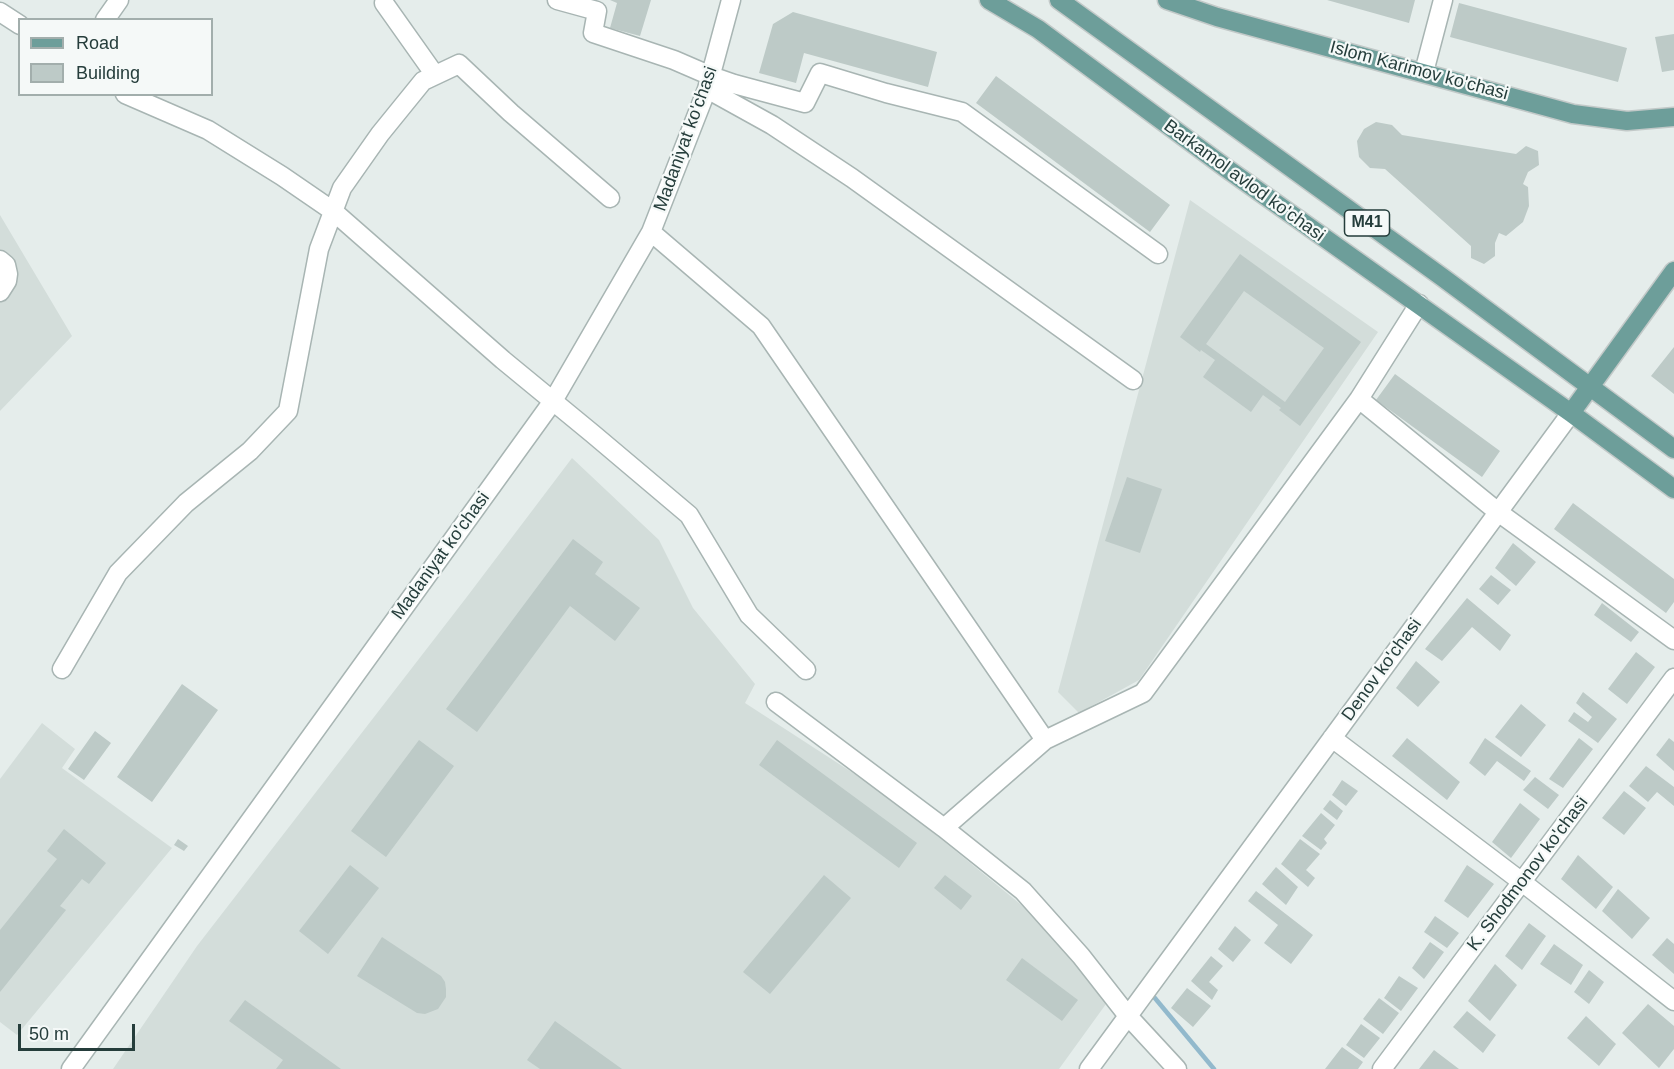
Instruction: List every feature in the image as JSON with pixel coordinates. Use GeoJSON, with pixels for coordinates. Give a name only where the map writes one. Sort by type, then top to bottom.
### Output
{"type":"FeatureCollection","features":[{"type":"Feature","properties":{"kind":"main road","name":"Barkamol avlod ko'chasi"},"geometry":{"type":"LineString","coordinates":[[990,0],[1038,29],[1226,168],[1419,304],[1674,489]]}},
{"type":"Feature","properties":{"kind":"main road","name":"M41"},"geometry":{"type":"LineString","coordinates":[[1059,0],[1442,277],[1674,449]]}},
{"type":"Feature","properties":{"kind":"main road","name":"Islom Karimov ko'chasi"},"geometry":{"type":"LineString","coordinates":[[1167,0],[1216,16],[1573,114],[1627,121],[1674,117]]}},
{"type":"Feature","properties":{"kind":"main road","name":"Denov ko'chasi"},"geometry":{"type":"LineString","coordinates":[[1571,413],[1674,271]]}},
{"type":"Feature","properties":{"kind":"street"},"geometry":{"type":"LineString","coordinates":[[106,18],[119,0]]}},
{"type":"Feature","properties":{"kind":"street"},"geometry":{"type":"LineString","coordinates":[[557,0],[597,11],[593,33],[674,60],[709,82],[852,178],[1133,380]]}},
{"type":"Feature","properties":{"kind":"street","name":"Madaniyat ko'chasi"},"geometry":{"type":"LineString","coordinates":[[71,1069],[553,401],[651,232],[709,82],[731,0]]}},
{"type":"Feature","properties":{"kind":"street"},"geometry":{"type":"LineString","coordinates":[[1424,72],[1443,0]]}},
{"type":"Feature","properties":{"kind":"street"},"geometry":{"type":"LineString","coordinates":[[384,3],[435,75]]}},
{"type":"Feature","properties":{"kind":"street"},"geometry":{"type":"LineString","coordinates":[[0,12],[18,25]]}},
{"type":"Feature","properties":{"kind":"street"},"geometry":{"type":"LineString","coordinates":[[62,669],[118,573],[186,503],[250,451],[288,411],[319,249],[342,188],[380,134],[423,81],[459,64],[511,113],[610,198]]}},
{"type":"Feature","properties":{"kind":"street"},"geometry":{"type":"LineString","coordinates":[[709,82],[805,103],[820,73],[886,93],[962,112],[1158,254]]}},
{"type":"Feature","properties":{"kind":"street"},"geometry":{"type":"LineString","coordinates":[[129,96],[208,130],[333,211],[485,345],[689,515],[749,615],[806,670]]}},
{"type":"Feature","properties":{"kind":"street"},"geometry":{"type":"LineString","coordinates":[[651,232],[761,327],[1045,740]]}},
{"type":"Feature","properties":{"kind":"street"},"geometry":{"type":"LineString","coordinates":[[0,260],[6,265],[8,274],[7,282],[0,292]]}},
{"type":"Feature","properties":{"kind":"street"},"geometry":{"type":"LineString","coordinates":[[944,828],[1045,740],[1143,693],[1359,399],[1419,304]]}},
{"type":"Feature","properties":{"kind":"street"},"geometry":{"type":"LineString","coordinates":[[1359,399],[1498,512],[1674,640]]}},
{"type":"Feature","properties":{"kind":"street","name":"Denov ko'chasi"},"geometry":{"type":"LineString","coordinates":[[1089,1069],[1571,413]]}},
{"type":"Feature","properties":{"kind":"street","name":"K. Shodmonov ko'chasi"},"geometry":{"type":"LineString","coordinates":[[1382,1069],[1674,678]]}},
{"type":"Feature","properties":{"kind":"street"},"geometry":{"type":"LineString","coordinates":[[776,702],[944,828],[1023,891],[1081,956],[1128,1016],[1176,1069]]}},
{"type":"Feature","properties":{"kind":"street"},"geometry":{"type":"LineString","coordinates":[[1332,738],[1522,882],[1674,1002]]}},
{"type":"Feature","properties":{"kind":"shaded area"},"geometry":{"type":"Polygon","coordinates":[[[1190,200],[1378,332],[1139,680],[1079,713],[1058,692],[1190,200]]]}},
{"type":"Feature","properties":{"kind":"shaded area"},"geometry":{"type":"Polygon","coordinates":[[[0,215],[72,336],[0,411],[0,215]]]}},
{"type":"Feature","properties":{"kind":"shaded area"},"geometry":{"type":"Polygon","coordinates":[[[572,458],[659,540],[693,608],[755,684],[745,703],[890,797],[1053,931],[1106,1004],[1059,1069],[113,1069],[197,946],[572,458]]]}},
{"type":"Feature","properties":{"kind":"shaded area"},"geometry":{"type":"Polygon","coordinates":[[[42,723],[75,749],[62,768],[172,848],[17,1035],[0,1022],[0,779],[42,723]]]}},
{"type":"Feature","properties":{"kind":"building"},"geometry":{"type":"Polygon","coordinates":[[[610,0],[651,0],[640,36],[610,28],[617,3],[610,0]]]}},
{"type":"Feature","properties":{"kind":"building"},"geometry":{"type":"Polygon","coordinates":[[[1327,0],[1415,0],[1409,23],[1327,0]]]}},
{"type":"Feature","properties":{"kind":"building"},"geometry":{"type":"Polygon","coordinates":[[[1459,3],[1627,48],[1618,82],[1450,37],[1459,3]]]}},
{"type":"Feature","properties":{"kind":"building"},"geometry":{"type":"Polygon","coordinates":[[[793,12],[937,52],[928,87],[804,53],[796,83],[759,73],[773,24],[793,12]]]}},
{"type":"Feature","properties":{"kind":"building"},"geometry":{"type":"Polygon","coordinates":[[[1674,34],[1674,70],[1662,72],[1655,37],[1674,34]]]}},
{"type":"Feature","properties":{"kind":"building"},"geometry":{"type":"Polygon","coordinates":[[[996,76],[1170,205],[1150,232],[976,103],[996,76]]]}},
{"type":"Feature","properties":{"kind":"building"},"geometry":{"type":"Polygon","coordinates":[[[1376,122],[1392,125],[1402,135],[1516,154],[1526,146],[1538,151],[1539,165],[1528,172],[1523,184],[1528,187],[1529,206],[1523,222],[1506,236],[1499,233],[1495,243],[1495,256],[1484,264],[1471,258],[1471,246],[1385,169],[1370,168],[1359,157],[1357,141],[1364,129],[1376,122]]]}},
{"type":"Feature","properties":{"kind":"building"},"geometry":{"type":"Polygon","coordinates":[[[1240,254],[1361,342],[1300,426],[1263,395],[1251,412],[1203,377],[1215,360],[1180,337],[1240,254]],[[1244,291],[1206,344],[1285,402],[1324,348],[1244,291]]]}},
{"type":"Feature","properties":{"kind":"building"},"geometry":{"type":"Polygon","coordinates":[[[1674,347],[1674,394],[1651,376],[1674,347]]]}},
{"type":"Feature","properties":{"kind":"building"},"geometry":{"type":"Polygon","coordinates":[[[1395,374],[1500,451],[1482,477],[1376,400],[1395,374]]]}},
{"type":"Feature","properties":{"kind":"building"},"geometry":{"type":"Polygon","coordinates":[[[1127,477],[1162,489],[1140,553],[1105,541],[1127,477]]]}},
{"type":"Feature","properties":{"kind":"building"},"geometry":{"type":"Polygon","coordinates":[[[1573,503],[1674,579],[1674,602],[1666,613],[1554,529],[1573,503]]]}},
{"type":"Feature","properties":{"kind":"building"},"geometry":{"type":"Polygon","coordinates":[[[573,539],[603,562],[595,574],[640,608],[615,641],[570,606],[477,732],[446,709],[573,539]]]}},
{"type":"Feature","properties":{"kind":"building"},"geometry":{"type":"Polygon","coordinates":[[[1513,543],[1536,562],[1516,586],[1495,568],[1513,543]]]}},
{"type":"Feature","properties":{"kind":"building"},"geometry":{"type":"Polygon","coordinates":[[[1491,575],[1511,590],[1498,605],[1479,589],[1491,575]]]}},
{"type":"Feature","properties":{"kind":"building"},"geometry":{"type":"Polygon","coordinates":[[[1467,598],[1511,635],[1500,651],[1472,627],[1442,661],[1425,649],[1467,598]]]}},
{"type":"Feature","properties":{"kind":"building"},"geometry":{"type":"Polygon","coordinates":[[[1602,603],[1639,632],[1631,642],[1594,615],[1602,603]]]}},
{"type":"Feature","properties":{"kind":"building"},"geometry":{"type":"Polygon","coordinates":[[[1636,652],[1655,667],[1627,704],[1608,689],[1636,652]]]}},
{"type":"Feature","properties":{"kind":"building"},"geometry":{"type":"Polygon","coordinates":[[[1416,661],[1440,682],[1418,707],[1396,688],[1416,661]]]}},
{"type":"Feature","properties":{"kind":"building"},"geometry":{"type":"Polygon","coordinates":[[[182,684],[218,710],[152,802],[117,777],[182,684]]]}},
{"type":"Feature","properties":{"kind":"building"},"geometry":{"type":"Polygon","coordinates":[[[1583,692],[1617,719],[1598,743],[1568,721],[1574,712],[1588,722],[1592,717],[1576,703],[1583,692]]]}},
{"type":"Feature","properties":{"kind":"building"},"geometry":{"type":"Polygon","coordinates":[[[1521,704],[1546,725],[1521,757],[1495,737],[1521,704]]]}},
{"type":"Feature","properties":{"kind":"building"},"geometry":{"type":"Polygon","coordinates":[[[95,731],[111,743],[84,780],[68,769],[95,731]]]}},
{"type":"Feature","properties":{"kind":"building"},"geometry":{"type":"Polygon","coordinates":[[[1407,738],[1460,782],[1447,800],[1392,756],[1407,738]]]}},
{"type":"Feature","properties":{"kind":"building"},"geometry":{"type":"Polygon","coordinates":[[[1485,738],[1531,771],[1524,781],[1497,761],[1485,776],[1469,763],[1485,738]]]}},
{"type":"Feature","properties":{"kind":"building"},"geometry":{"type":"Polygon","coordinates":[[[1579,738],[1593,749],[1563,788],[1549,779],[1579,738]]]}},
{"type":"Feature","properties":{"kind":"building"},"geometry":{"type":"Polygon","coordinates":[[[1669,738],[1674,742],[1674,771],[1656,755],[1669,738]]]}},
{"type":"Feature","properties":{"kind":"building"},"geometry":{"type":"Polygon","coordinates":[[[419,740],[454,766],[386,857],[351,831],[419,740]]]}},
{"type":"Feature","properties":{"kind":"building"},"geometry":{"type":"Polygon","coordinates":[[[777,740],[917,843],[899,868],[759,765],[777,740]]]}},
{"type":"Feature","properties":{"kind":"building"},"geometry":{"type":"Polygon","coordinates":[[[1646,766],[1674,787],[1674,806],[1657,792],[1648,802],[1629,786],[1646,766]]]}},
{"type":"Feature","properties":{"kind":"building"},"geometry":{"type":"Polygon","coordinates":[[[1535,777],[1559,795],[1548,809],[1523,790],[1535,777]]]}},
{"type":"Feature","properties":{"kind":"building"},"geometry":{"type":"Polygon","coordinates":[[[1342,780],[1358,791],[1346,806],[1332,795],[1342,780]]]}},
{"type":"Feature","properties":{"kind":"building"},"geometry":{"type":"Polygon","coordinates":[[[1624,791],[1646,808],[1624,835],[1602,818],[1624,791]]]}},
{"type":"Feature","properties":{"kind":"building"},"geometry":{"type":"Polygon","coordinates":[[[1330,800],[1343,811],[1337,820],[1323,809],[1330,800]]]}},
{"type":"Feature","properties":{"kind":"building"},"geometry":{"type":"Polygon","coordinates":[[[1520,803],[1540,819],[1511,858],[1492,842],[1520,803]]]}},
{"type":"Feature","properties":{"kind":"building"},"geometry":{"type":"Polygon","coordinates":[[[1321,813],[1335,825],[1324,839],[1327,843],[1321,850],[1302,836],[1321,813]]]}},
{"type":"Feature","properties":{"kind":"building"},"geometry":{"type":"Polygon","coordinates":[[[64,829],[106,863],[89,884],[82,879],[60,906],[66,910],[0,992],[0,930],[57,859],[47,851],[64,829]]]}},
{"type":"Feature","properties":{"kind":"building"},"geometry":{"type":"Polygon","coordinates":[[[178,839],[188,846],[184,851],[174,845],[178,839]]]}},
{"type":"Feature","properties":{"kind":"building"},"geometry":{"type":"Polygon","coordinates":[[[1300,839],[1320,854],[1306,870],[1315,878],[1308,887],[1281,864],[1300,839]]]}},
{"type":"Feature","properties":{"kind":"building"},"geometry":{"type":"Polygon","coordinates":[[[1578,855],[1613,887],[1596,909],[1561,879],[1578,855]]]}},
{"type":"Feature","properties":{"kind":"building"},"geometry":{"type":"Polygon","coordinates":[[[350,865],[379,888],[328,954],[299,931],[350,865]]]}},
{"type":"Feature","properties":{"kind":"building"},"geometry":{"type":"Polygon","coordinates":[[[1467,865],[1494,884],[1468,918],[1444,901],[1467,865]]]}},
{"type":"Feature","properties":{"kind":"building"},"geometry":{"type":"Polygon","coordinates":[[[1276,867],[1298,887],[1286,905],[1262,884],[1276,867]]]}},
{"type":"Feature","properties":{"kind":"building"},"geometry":{"type":"Polygon","coordinates":[[[824,875],[851,898],[770,994],[743,972],[824,875]]]}},
{"type":"Feature","properties":{"kind":"building"},"geometry":{"type":"Polygon","coordinates":[[[945,875],[972,896],[961,910],[934,888],[945,875]]]}},
{"type":"Feature","properties":{"kind":"building"},"geometry":{"type":"Polygon","coordinates":[[[1618,889],[1650,918],[1632,939],[1602,911],[1618,889]]]}},
{"type":"Feature","properties":{"kind":"building"},"geometry":{"type":"Polygon","coordinates":[[[1256,891],[1313,935],[1291,964],[1264,943],[1278,925],[1248,901],[1256,891]]]}},
{"type":"Feature","properties":{"kind":"building"},"geometry":{"type":"Polygon","coordinates":[[[1435,916],[1459,933],[1447,948],[1424,932],[1435,916]]]}},
{"type":"Feature","properties":{"kind":"building"},"geometry":{"type":"Polygon","coordinates":[[[1529,923],[1546,936],[1522,970],[1505,956],[1529,923]]]}},
{"type":"Feature","properties":{"kind":"building"},"geometry":{"type":"Polygon","coordinates":[[[1235,926],[1251,940],[1233,962],[1218,949],[1235,926]]]}},
{"type":"Feature","properties":{"kind":"building"},"geometry":{"type":"Polygon","coordinates":[[[382,937],[441,976],[445,982],[446,997],[438,1009],[425,1014],[417,1013],[357,976],[382,937]]]}},
{"type":"Feature","properties":{"kind":"building"},"geometry":{"type":"Polygon","coordinates":[[[1667,938],[1674,944],[1674,974],[1652,955],[1667,938]]]}},
{"type":"Feature","properties":{"kind":"building"},"geometry":{"type":"Polygon","coordinates":[[[1430,942],[1444,952],[1424,979],[1412,968],[1430,942]]]}},
{"type":"Feature","properties":{"kind":"building"},"geometry":{"type":"Polygon","coordinates":[[[1554,944],[1583,965],[1571,985],[1540,964],[1554,944]]]}},
{"type":"Feature","properties":{"kind":"building"},"geometry":{"type":"Polygon","coordinates":[[[1211,956],[1223,966],[1209,982],[1218,990],[1212,1000],[1191,981],[1211,956]]]}},
{"type":"Feature","properties":{"kind":"building"},"geometry":{"type":"Polygon","coordinates":[[[1022,958],[1078,1000],[1062,1021],[1006,980],[1022,958]]]}},
{"type":"Feature","properties":{"kind":"building"},"geometry":{"type":"Polygon","coordinates":[[[1495,964],[1517,985],[1490,1021],[1468,1001],[1495,964]]]}},
{"type":"Feature","properties":{"kind":"building"},"geometry":{"type":"Polygon","coordinates":[[[1589,970],[1604,982],[1589,1004],[1574,992],[1589,970]]]}},
{"type":"Feature","properties":{"kind":"building"},"geometry":{"type":"Polygon","coordinates":[[[1399,976],[1418,988],[1401,1011],[1384,998],[1399,976]]]}},
{"type":"Feature","properties":{"kind":"building"},"geometry":{"type":"Polygon","coordinates":[[[1187,988],[1211,1006],[1193,1027],[1171,1008],[1187,988]]]}},
{"type":"Feature","properties":{"kind":"building"},"geometry":{"type":"Polygon","coordinates":[[[1379,998],[1399,1013],[1383,1034],[1363,1019],[1379,998]]]}},
{"type":"Feature","properties":{"kind":"building"},"geometry":{"type":"Polygon","coordinates":[[[245,1000],[341,1069],[276,1069],[283,1060],[229,1021],[245,1000]]]}},
{"type":"Feature","properties":{"kind":"building"},"geometry":{"type":"Polygon","coordinates":[[[1648,1004],[1674,1026],[1674,1049],[1659,1068],[1622,1033],[1648,1004]]]}},
{"type":"Feature","properties":{"kind":"building"},"geometry":{"type":"Polygon","coordinates":[[[1467,1011],[1496,1035],[1483,1053],[1453,1027],[1467,1011]]]}},
{"type":"Feature","properties":{"kind":"building"},"geometry":{"type":"Polygon","coordinates":[[[1586,1016],[1616,1044],[1599,1066],[1567,1038],[1586,1016]]]}},
{"type":"Feature","properties":{"kind":"building"},"geometry":{"type":"Polygon","coordinates":[[[555,1021],[622,1069],[540,1069],[527,1060],[555,1021]]]}},
{"type":"Feature","properties":{"kind":"building"},"geometry":{"type":"Polygon","coordinates":[[[1361,1024],[1380,1038],[1364,1058],[1346,1045],[1361,1024]]]}},
{"type":"Feature","properties":{"kind":"building"},"geometry":{"type":"Polygon","coordinates":[[[1342,1047],[1363,1062],[1358,1069],[1325,1069],[1342,1047]]]}},
{"type":"Feature","properties":{"kind":"building"},"geometry":{"type":"Polygon","coordinates":[[[1434,1050],[1459,1069],[1419,1069],[1434,1050]]]}},
{"type":"Feature","properties":{"kind":"waterway"},"geometry":{"type":"LineString","coordinates":[[1154,997],[1214,1069]]}}]}
